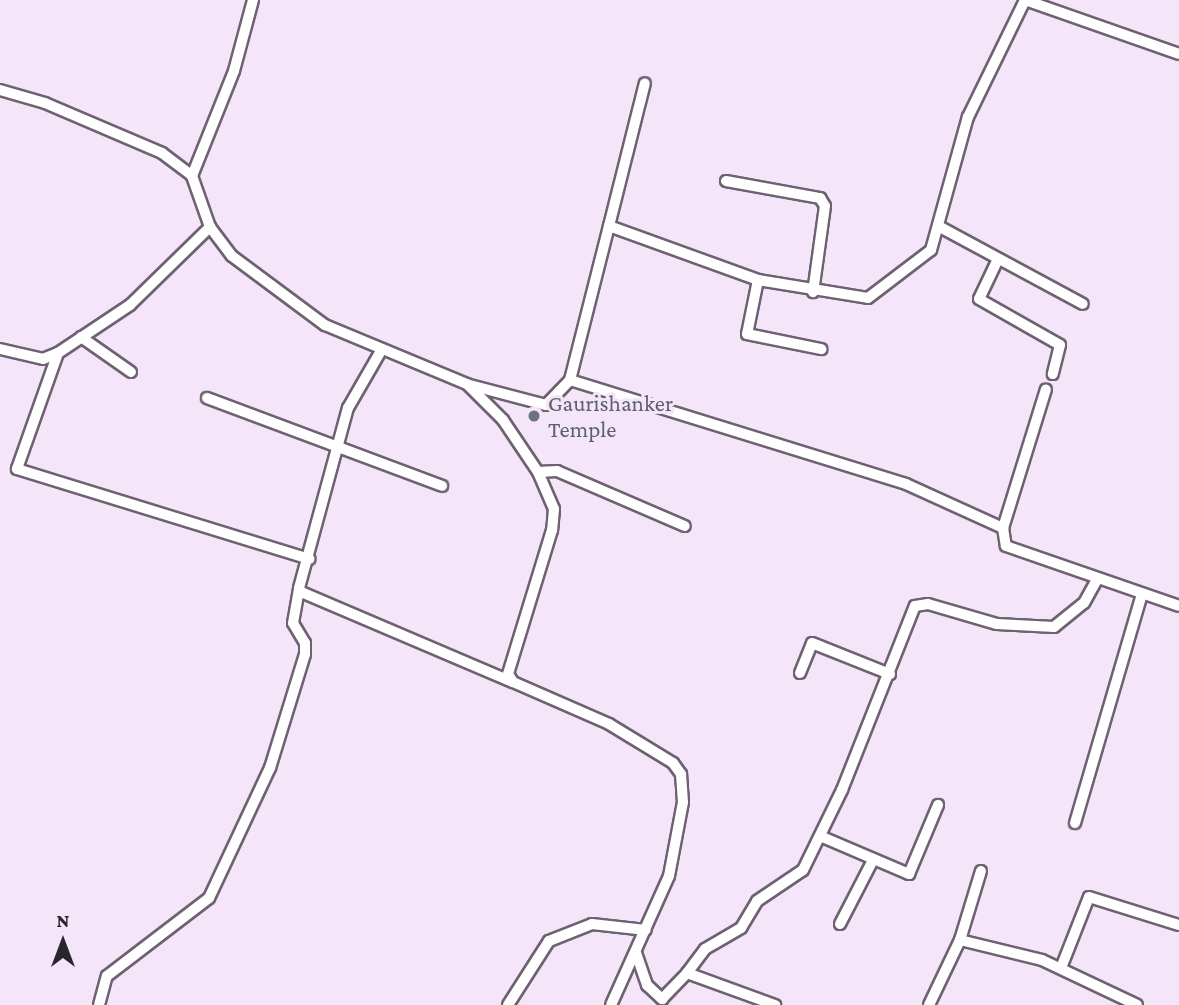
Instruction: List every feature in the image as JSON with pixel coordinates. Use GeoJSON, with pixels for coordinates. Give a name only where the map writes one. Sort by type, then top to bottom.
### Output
{"type":"FeatureCollection","features":[{"type":"Feature","properties":{"kind":"street"},"geometry":{"type":"LineString","coordinates":[[192,176],[234,71],[253,0]]}},
{"type":"Feature","properties":{"kind":"street"},"geometry":{"type":"LineString","coordinates":[[609,226],[758,280],[813,292],[868,298],[930,250],[940,226],[968,117],[1025,0],[1179,54]]}},
{"type":"Feature","properties":{"kind":"street"},"geometry":{"type":"LineString","coordinates":[[0,90],[45,103],[162,153],[192,176],[210,227],[232,256],[325,325],[467,384],[546,405],[570,380],[645,83]]}},
{"type":"Feature","properties":{"kind":"street"},"geometry":{"type":"LineString","coordinates":[[726,181],[820,198],[825,206],[813,292]]}},
{"type":"Feature","properties":{"kind":"street"},"geometry":{"type":"LineString","coordinates":[[940,226],[1083,304]]}},
{"type":"Feature","properties":{"kind":"street"},"geometry":{"type":"LineString","coordinates":[[0,349],[43,359],[58,353],[130,305],[210,227]]}},
{"type":"Feature","properties":{"kind":"street"},"geometry":{"type":"LineString","coordinates":[[998,259],[979,299],[1060,345],[1053,374]]}},
{"type":"Feature","properties":{"kind":"street"},"geometry":{"type":"LineString","coordinates":[[758,280],[747,334],[821,349]]}},
{"type":"Feature","properties":{"kind":"street"},"geometry":{"type":"LineString","coordinates":[[81,338],[131,372]]}},
{"type":"Feature","properties":{"kind":"street"},"geometry":{"type":"LineString","coordinates":[[100,1005],[107,976],[209,898],[270,768],[305,654],[305,643],[293,623],[299,591],[348,408],[382,349]]}},
{"type":"Feature","properties":{"kind":"street"},"geometry":{"type":"LineString","coordinates":[[58,353],[16,469],[309,559]]}},
{"type":"Feature","properties":{"kind":"street"},"geometry":{"type":"LineString","coordinates":[[570,380],[906,484],[1003,528]]}},
{"type":"Feature","properties":{"kind":"street"},"geometry":{"type":"LineString","coordinates":[[467,384],[502,420],[538,472],[554,509],[552,530],[508,661],[513,682]]}},
{"type":"Feature","properties":{"kind":"street"},"geometry":{"type":"LineString","coordinates":[[1046,389],[1003,528],[1006,546],[1097,580],[1179,606]]}},
{"type":"Feature","properties":{"kind":"street"},"geometry":{"type":"LineString","coordinates":[[206,398],[338,450],[442,486]]}},
{"type":"Feature","properties":{"kind":"street"},"geometry":{"type":"LineString","coordinates":[[538,472],[557,471],[685,526]]}},
{"type":"Feature","properties":{"kind":"street"},"geometry":{"type":"LineString","coordinates":[[636,953],[647,985],[661,1002],[705,949],[741,928],[757,901],[803,870],[890,674],[915,606],[928,604],[997,624],[1054,627],[1084,603],[1097,580]]}},
{"type":"Feature","properties":{"kind":"street"},"geometry":{"type":"LineString","coordinates":[[299,591],[609,724],[673,763],[681,774],[683,802],[670,876],[611,1005]]}},
{"type":"Feature","properties":{"kind":"street"},"geometry":{"type":"LineString","coordinates":[[1075,823],[1142,594]]}},
{"type":"Feature","properties":{"kind":"street"},"geometry":{"type":"LineString","coordinates":[[800,673],[812,643],[890,674]]}},
{"type":"Feature","properties":{"kind":"street"},"geometry":{"type":"LineString","coordinates":[[820,836],[909,874],[938,805]]}},
{"type":"Feature","properties":{"kind":"street"},"geometry":{"type":"LineString","coordinates":[[840,924],[873,860]]}},
{"type":"Feature","properties":{"kind":"street"},"geometry":{"type":"LineString","coordinates":[[929,1005],[960,940],[981,871]]}},
{"type":"Feature","properties":{"kind":"street"},"geometry":{"type":"LineString","coordinates":[[1061,968],[1089,897],[1179,925]]}},
{"type":"Feature","properties":{"kind":"street"},"geometry":{"type":"LineString","coordinates":[[508,1005],[549,941],[592,924],[646,930]]}},
{"type":"Feature","properties":{"kind":"street"},"geometry":{"type":"LineString","coordinates":[[960,940],[1061,968],[1137,1005]]}},
{"type":"Feature","properties":{"kind":"street"},"geometry":{"type":"LineString","coordinates":[[687,972],[775,1005]]}},
{"type":"Feature","properties":{"kind":"place","name":"Gaurishanker Temple"},"geometry":{"type":"Point","coordinates":[534,416]}}]}
